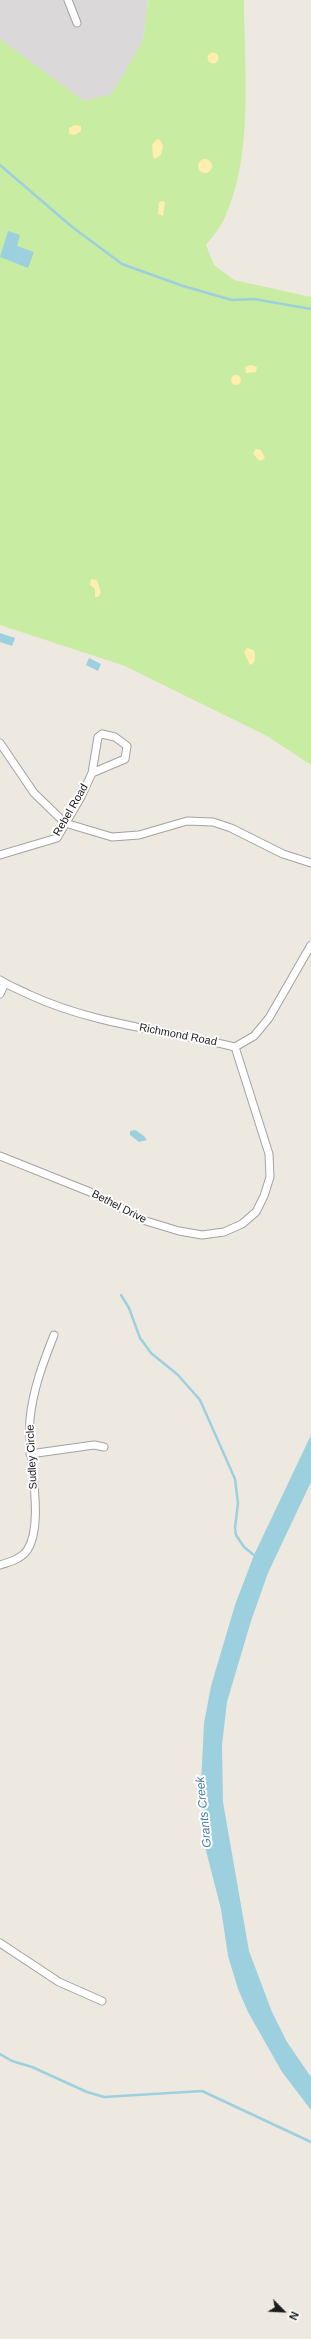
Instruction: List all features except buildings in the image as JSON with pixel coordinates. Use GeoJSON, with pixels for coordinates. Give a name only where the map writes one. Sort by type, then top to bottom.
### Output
{"type":"FeatureCollection","features":[{"type":"Feature","properties":{"kind":"street"},"geometry":{"type":"LineString","coordinates":[[68,0],[77,23]]}},
{"type":"Feature","properties":{"kind":"street","name":"Rebel Road"},"geometry":{"type":"LineString","coordinates":[[0,855],[57,838],[81,797],[92,773],[98,737],[102,734],[115,737],[127,746],[126,759],[92,773]]}},
{"type":"Feature","properties":{"kind":"street"},"geometry":{"type":"LineString","coordinates":[[0,743],[34,793],[65,823],[112,837],[139,835],[187,821],[213,822],[231,828],[283,854],[311,863]]}},
{"type":"Feature","properties":{"kind":"street"},"geometry":{"type":"LineString","coordinates":[[236,1047],[254,1036],[269,1018],[311,945]]}},
{"type":"Feature","properties":{"kind":"street"},"geometry":{"type":"LineString","coordinates":[[0,994],[2,981]]}},
{"type":"Feature","properties":{"kind":"street","name":"Richmond Road"},"geometry":{"type":"LineString","coordinates":[[2,981],[70,1012],[102,1021],[201,1038],[236,1047]]}},
{"type":"Feature","properties":{"kind":"street","name":"Bethel Drive"},"geometry":{"type":"LineString","coordinates":[[0,1156],[90,1192],[146,1221],[172,1229],[202,1235],[224,1232],[242,1224],[256,1212],[264,1196],[270,1177],[269,1154],[236,1047]]}},
{"type":"Feature","properties":{"kind":"street","name":"Sudley Circle"},"geometry":{"type":"LineString","coordinates":[[0,1565],[17,1559],[28,1550],[34,1534],[35,1515],[30,1454],[30,1421],[34,1388],[54,1335]]}},
{"type":"Feature","properties":{"kind":"street"},"geometry":{"type":"LineString","coordinates":[[30,1454],[94,1445],[104,1447]]}},
{"type":"Feature","properties":{"kind":"street"},"geometry":{"type":"LineString","coordinates":[[0,1943],[59,1982],[102,2001]]}},
{"type":"Feature","properties":{"kind":"shaded area"},"geometry":{"type":"Polygon","coordinates":[[[0,0],[148,0],[143,40],[112,95],[84,101],[0,39],[0,0]]]}},
{"type":"Feature","properties":{"kind":"green space"},"geometry":{"type":"Polygon","coordinates":[[[148,0],[244,0],[246,82],[244,138],[240,166],[234,192],[225,217],[219,228],[206,245],[214,265],[234,280],[311,297],[311,765],[267,736],[125,666],[0,625],[0,39],[84,101],[112,94],[143,40],[148,0]]]}},
{"type":"Feature","properties":{"kind":"sand"},"geometry":{"type":"Polygon","coordinates":[[[213,52],[217,54],[219,58],[217,62],[213,64],[209,62],[207,58],[209,54],[213,52]]]}},
{"type":"Feature","properties":{"kind":"sand"},"geometry":{"type":"Polygon","coordinates":[[[75,125],[81,126],[81,131],[75,135],[69,134],[69,128],[75,125]]]}},
{"type":"Feature","properties":{"kind":"sand"},"geometry":{"type":"Polygon","coordinates":[[[157,139],[160,140],[163,146],[161,155],[155,159],[153,157],[152,145],[157,139]]]}},
{"type":"Feature","properties":{"kind":"sand"},"geometry":{"type":"Polygon","coordinates":[[[205,159],[210,161],[212,166],[210,171],[205,173],[200,171],[198,166],[200,161],[205,159]]]}},
{"type":"Feature","properties":{"kind":"sand"},"geometry":{"type":"Polygon","coordinates":[[[159,202],[165,202],[163,216],[158,214],[159,202]]]}},
{"type":"Feature","properties":{"kind":"sand"},"geometry":{"type":"Polygon","coordinates":[[[251,365],[257,367],[256,372],[246,373],[245,367],[251,365]]]}},
{"type":"Feature","properties":{"kind":"sand"},"geometry":{"type":"Polygon","coordinates":[[[234,375],[238,375],[240,376],[240,384],[234,385],[231,382],[231,378],[234,375]]]}},
{"type":"Feature","properties":{"kind":"sand"},"geometry":{"type":"Polygon","coordinates":[[[256,449],[261,450],[265,458],[261,461],[258,460],[253,453],[256,449]]]}},
{"type":"Feature","properties":{"kind":"sand"},"geometry":{"type":"Polygon","coordinates":[[[91,579],[97,580],[101,593],[98,597],[95,597],[95,589],[90,585],[91,579]]]}},
{"type":"Feature","properties":{"kind":"sand"},"geometry":{"type":"Polygon","coordinates":[[[247,648],[254,650],[255,661],[250,665],[244,652],[247,648]]]}},
{"type":"Feature","properties":{"kind":"water"},"geometry":{"type":"Polygon","coordinates":[[[8,231],[20,235],[17,246],[34,252],[28,268],[0,257],[8,231]]]}},
{"type":"Feature","properties":{"kind":"water"},"geometry":{"type":"Polygon","coordinates":[[[0,633],[15,638],[12,646],[0,642],[0,633]]]}},
{"type":"Feature","properties":{"kind":"water"},"geometry":{"type":"Polygon","coordinates":[[[89,658],[101,664],[98,671],[86,665],[89,658]]]}},
{"type":"Feature","properties":{"kind":"water"},"geometry":{"type":"Polygon","coordinates":[[[135,1130],[143,1135],[147,1140],[139,1142],[130,1135],[130,1131],[135,1130]]]}},
{"type":"Feature","properties":{"kind":"water","name":"Grants Creek"},"geometry":{"type":"Polygon","coordinates":[[[311,1435],[311,1482],[268,1573],[251,1621],[227,1702],[222,1745],[223,1802],[249,1951],[272,2012],[287,2042],[311,2077],[311,2110],[282,2072],[248,2012],[238,1989],[228,1956],[221,1909],[205,1847],[201,1784],[204,1723],[211,1686],[235,1605],[254,1555],[311,1435]]]}},
{"type":"Feature","properties":{"kind":"waterway"},"geometry":{"type":"LineString","coordinates":[[0,165],[71,226],[122,264],[183,286],[232,300],[254,299],[311,309]]}},
{"type":"Feature","properties":{"kind":"waterway"},"geometry":{"type":"LineString","coordinates":[[121,1295],[129,1308],[140,1338],[151,1353],[178,1375],[200,1400],[235,1479],[238,1503],[235,1528],[236,1535],[244,1547],[255,1556]]}},
{"type":"Feature","properties":{"kind":"waterway"},"geometry":{"type":"LineString","coordinates":[[0,2054],[12,2061],[32,2067],[87,2092],[104,2097],[202,2091],[311,2142]]}}]}
